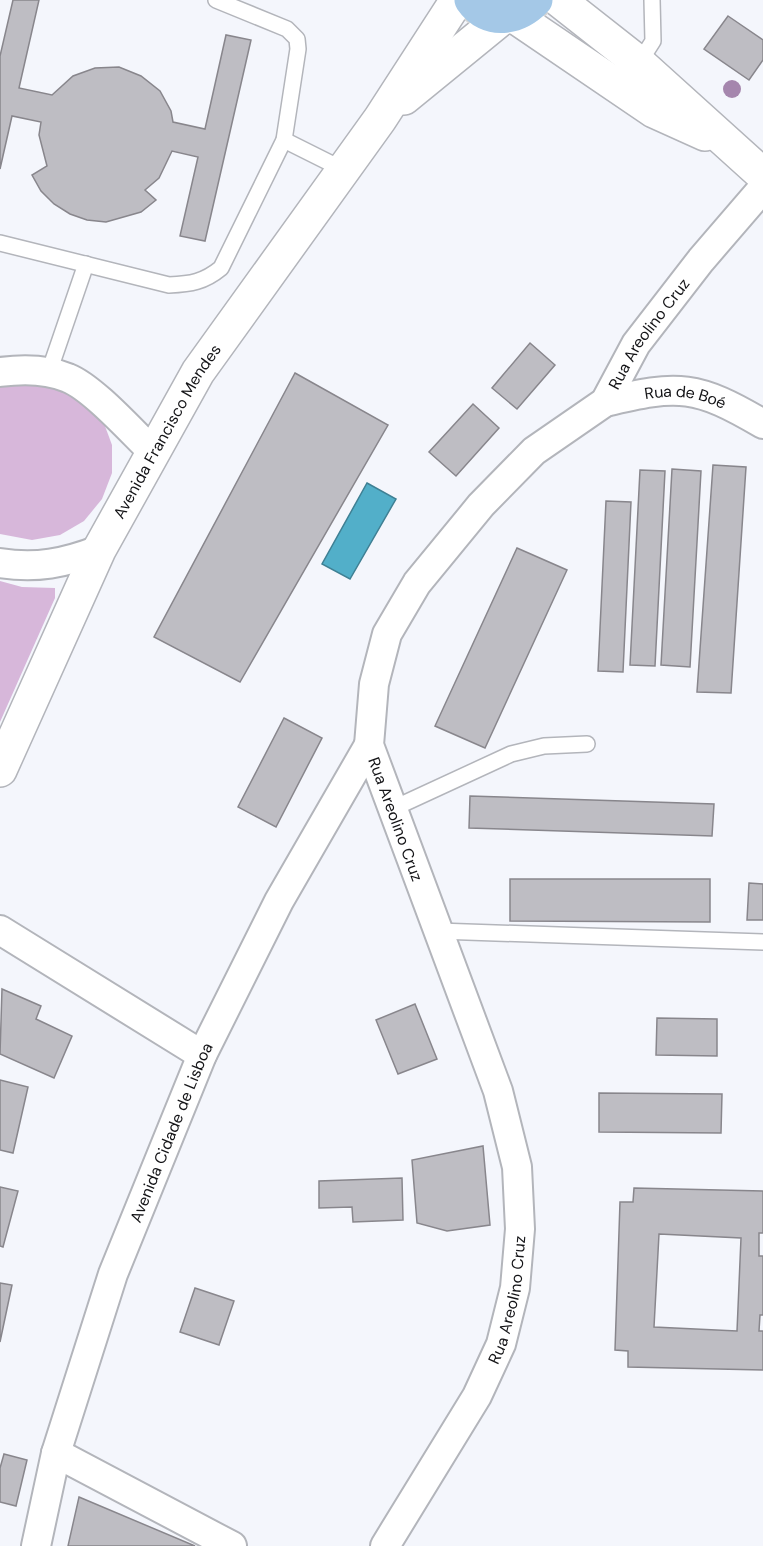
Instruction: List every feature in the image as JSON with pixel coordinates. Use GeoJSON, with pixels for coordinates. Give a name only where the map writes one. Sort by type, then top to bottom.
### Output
{"type":"FeatureCollection","features":[{"type":"Feature","properties":{"kind":"main road"},"geometry":{"type":"LineString","coordinates":[[380,118],[457,0]]}},
{"type":"Feature","properties":{"kind":"main road"},"geometry":{"type":"LineString","coordinates":[[471,0],[485,14],[517,11],[654,111],[734,147]]}},
{"type":"Feature","properties":{"kind":"main road"},"geometry":{"type":"LineString","coordinates":[[559,0],[639,63],[763,175]]}},
{"type":"Feature","properties":{"kind":"main road"},"geometry":{"type":"LineString","coordinates":[[380,118],[517,11]]}},
{"type":"Feature","properties":{"kind":"main road","name":"Avenida Francisco Mendes"},"geometry":{"type":"LineString","coordinates":[[0,770],[99,550],[152,451],[198,372],[380,118]]}},
{"type":"Feature","properties":{"kind":"street","name":"Rua Areolino Cruz"},"geometry":{"type":"LineString","coordinates":[[385,1546],[477,1396],[501,1344],[515,1288],[520,1229],[517,1167],[498,1091],[369,745],[374,684],[387,634],[417,583],[480,505],[534,451],[605,402],[643,335],[695,268],[763,188]]}},
{"type":"Feature","properties":{"kind":"street"},"geometry":{"type":"LineString","coordinates":[[0,372],[17,370],[49,372],[70,379],[152,451]]}},
{"type":"Feature","properties":{"kind":"street","name":"Rua de Boé"},"geometry":{"type":"LineString","coordinates":[[605,402],[653,390],[690,391],[717,398],[763,424]]}},
{"type":"Feature","properties":{"kind":"street"},"geometry":{"type":"LineString","coordinates":[[0,563],[42,566],[68,562],[99,550]]}},
{"type":"Feature","properties":{"kind":"street","name":"Avenida Cidade de Lisboa"},"geometry":{"type":"LineString","coordinates":[[36,1546],[56,1453],[113,1274],[202,1055],[279,901],[369,745]]}},
{"type":"Feature","properties":{"kind":"street"},"geometry":{"type":"LineString","coordinates":[[0,930],[202,1055]]}},
{"type":"Feature","properties":{"kind":"street"},"geometry":{"type":"LineString","coordinates":[[56,1453],[232,1546]]}},
{"type":"Feature","properties":{"kind":"lane"},"geometry":{"type":"LineString","coordinates":[[0,243],[169,285],[207,280],[221,268],[284,140],[298,49],[297,39],[287,29],[216,0]]}},
{"type":"Feature","properties":{"kind":"lane"},"geometry":{"type":"LineString","coordinates":[[639,63],[653,41],[652,0]]}},
{"type":"Feature","properties":{"kind":"lane"},"geometry":{"type":"LineString","coordinates":[[284,140],[344,170]]}},
{"type":"Feature","properties":{"kind":"lane"},"geometry":{"type":"LineString","coordinates":[[49,372],[86,264]]}},
{"type":"Feature","properties":{"kind":"lane"},"geometry":{"type":"LineString","coordinates":[[392,809],[511,754],[544,746],[587,744]]}},
{"type":"Feature","properties":{"kind":"lane"},"geometry":{"type":"LineString","coordinates":[[438,931],[763,942]]}},
{"type":"Feature","properties":{"kind":"shaded area"},"geometry":{"type":"Polygon","coordinates":[[[13,380],[64,384],[102,418],[112,445],[112,473],[102,499],[84,521],[60,535],[32,540],[0,534],[0,386],[13,380]]]}},
{"type":"Feature","properties":{"kind":"shaded area"},"geometry":{"type":"Polygon","coordinates":[[[0,581],[22,587],[55,588],[55,598],[0,722],[0,581]]]}},
{"type":"Feature","properties":{"kind":"water"},"geometry":{"type":"Polygon","coordinates":[[[367,483],[396,499],[350,579],[322,564],[367,483]]]}},
{"type":"Feature","properties":{"kind":"building"},"geometry":{"type":"Polygon","coordinates":[[[13,0],[39,0],[19,88],[52,95],[73,76],[95,68],[119,67],[141,76],[160,91],[171,111],[173,122],[205,129],[226,35],[251,40],[205,241],[180,236],[198,157],[172,151],[159,178],[145,190],[156,200],[141,212],[106,222],[87,220],[70,214],[54,204],[41,191],[32,175],[47,166],[39,135],[41,122],[12,116],[0,169],[0,56],[13,0]]]}},
{"type":"Feature","properties":{"kind":"building"},"geometry":{"type":"Polygon","coordinates":[[[728,16],[763,40],[763,60],[749,80],[704,49],[728,16]]]}},
{"type":"Feature","properties":{"kind":"building"},"geometry":{"type":"Polygon","coordinates":[[[530,343],[555,365],[517,409],[492,388],[530,343]]]}},
{"type":"Feature","properties":{"kind":"building"},"geometry":{"type":"Polygon","coordinates":[[[295,373],[388,425],[240,682],[154,637],[295,373]]]}},
{"type":"Feature","properties":{"kind":"building"},"geometry":{"type":"Polygon","coordinates":[[[473,404],[499,428],[456,476],[429,452],[473,404]]]}},
{"type":"Feature","properties":{"kind":"building"},"geometry":{"type":"Polygon","coordinates":[[[713,465],[746,467],[731,693],[697,692],[713,465]]]}},
{"type":"Feature","properties":{"kind":"building"},"geometry":{"type":"Polygon","coordinates":[[[672,469],[701,471],[690,667],[661,665],[672,469]]]}},
{"type":"Feature","properties":{"kind":"building"},"geometry":{"type":"Polygon","coordinates":[[[640,470],[665,471],[655,666],[630,665],[640,470]]]}},
{"type":"Feature","properties":{"kind":"building"},"geometry":{"type":"Polygon","coordinates":[[[606,501],[631,502],[623,672],[598,671],[606,501]]]}},
{"type":"Feature","properties":{"kind":"building"},"geometry":{"type":"Polygon","coordinates":[[[517,548],[567,570],[485,748],[435,726],[517,548]]]}},
{"type":"Feature","properties":{"kind":"building"},"geometry":{"type":"Polygon","coordinates":[[[284,718],[322,738],[276,827],[238,807],[284,718]]]}},
{"type":"Feature","properties":{"kind":"building"},"geometry":{"type":"Polygon","coordinates":[[[470,796],[714,804],[712,836],[469,828],[470,796]]]}},
{"type":"Feature","properties":{"kind":"building"},"geometry":{"type":"Polygon","coordinates":[[[510,879],[710,879],[710,922],[510,921],[510,879]]]}},
{"type":"Feature","properties":{"kind":"building"},"geometry":{"type":"Polygon","coordinates":[[[749,883],[763,884],[763,920],[747,920],[749,883]]]}},
{"type":"Feature","properties":{"kind":"building"},"geometry":{"type":"Polygon","coordinates":[[[2,989],[41,1006],[36,1019],[72,1036],[54,1078],[0,1054],[2,989]]]}},
{"type":"Feature","properties":{"kind":"building"},"geometry":{"type":"Polygon","coordinates":[[[415,1004],[437,1059],[398,1074],[376,1020],[415,1004]]]}},
{"type":"Feature","properties":{"kind":"building"},"geometry":{"type":"Polygon","coordinates":[[[657,1018],[717,1019],[717,1056],[656,1055],[657,1018]]]}},
{"type":"Feature","properties":{"kind":"building"},"geometry":{"type":"Polygon","coordinates":[[[0,1080],[28,1087],[13,1153],[0,1150],[0,1080]]]}},
{"type":"Feature","properties":{"kind":"building"},"geometry":{"type":"Polygon","coordinates":[[[599,1093],[722,1094],[721,1133],[599,1132],[599,1093]]]}},
{"type":"Feature","properties":{"kind":"building"},"geometry":{"type":"Polygon","coordinates":[[[483,1146],[490,1225],[447,1231],[417,1223],[412,1160],[483,1146]]]}},
{"type":"Feature","properties":{"kind":"building"},"geometry":{"type":"Polygon","coordinates":[[[402,1178],[403,1220],[353,1222],[352,1207],[319,1208],[319,1181],[402,1178]]]}},
{"type":"Feature","properties":{"kind":"building"},"geometry":{"type":"Polygon","coordinates":[[[0,1187],[18,1191],[3,1247],[0,1246],[0,1187]]]}},
{"type":"Feature","properties":{"kind":"building"},"geometry":{"type":"Polygon","coordinates":[[[634,1188],[763,1191],[763,1233],[759,1233],[759,1256],[763,1256],[763,1315],[760,1315],[759,1331],[763,1331],[763,1370],[628,1367],[628,1351],[615,1350],[620,1202],[633,1202],[634,1188]],[[659,1234],[654,1327],[737,1331],[741,1238],[659,1234]]]}},
{"type":"Feature","properties":{"kind":"building"},"geometry":{"type":"Polygon","coordinates":[[[0,1283],[12,1285],[0,1342],[0,1283]]]}},
{"type":"Feature","properties":{"kind":"building"},"geometry":{"type":"Polygon","coordinates":[[[195,1288],[234,1301],[219,1345],[180,1332],[195,1288]]]}},
{"type":"Feature","properties":{"kind":"building"},"geometry":{"type":"Polygon","coordinates":[[[4,1454],[27,1460],[16,1506],[0,1502],[0,1468],[4,1454]]]}},
{"type":"Feature","properties":{"kind":"building"},"geometry":{"type":"Polygon","coordinates":[[[79,1497],[195,1546],[68,1546],[79,1497]]]}}]}
